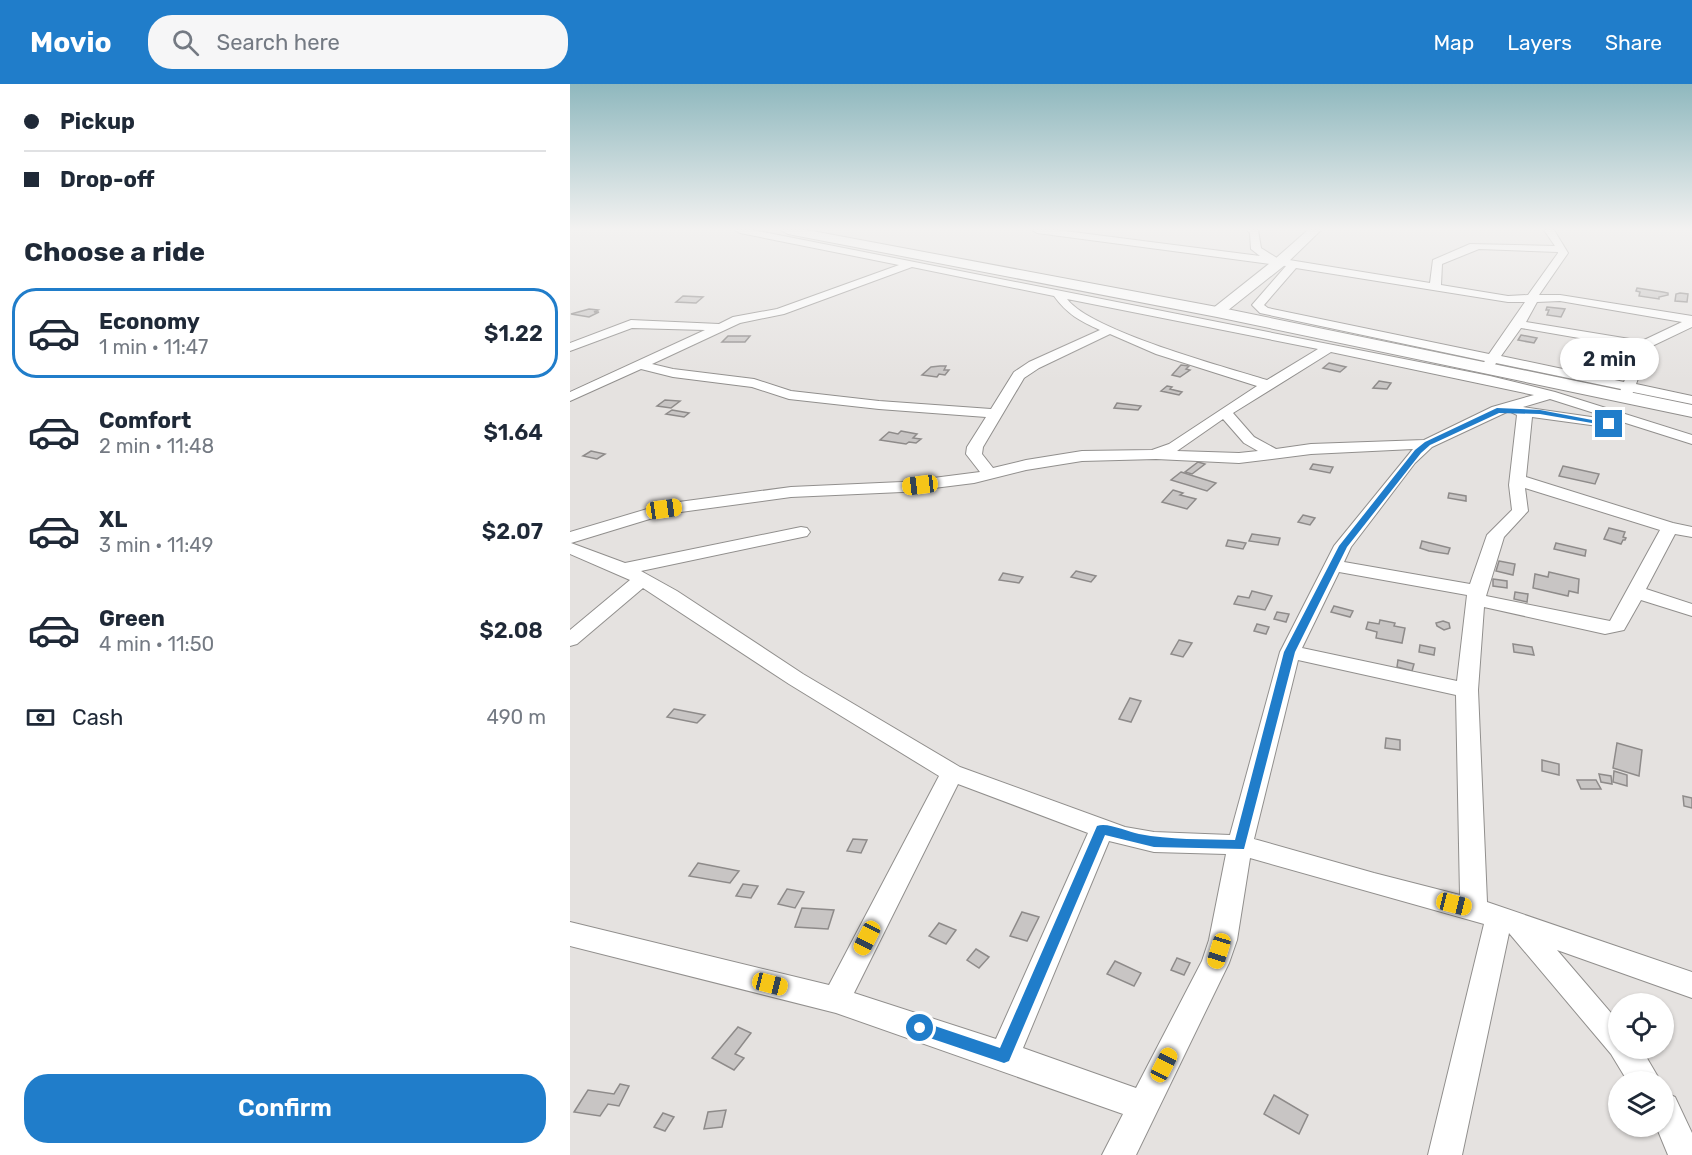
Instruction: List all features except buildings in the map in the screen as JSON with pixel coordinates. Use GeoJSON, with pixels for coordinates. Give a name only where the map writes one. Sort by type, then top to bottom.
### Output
{"type":"FeatureCollection","features":[{"type":"Feature","properties":{"kind":"main road"},"geometry":{"type":"LineString","coordinates":[[1049,280],[1490,362],[1627,391],[1692,411]]}},
{"type":"Feature","properties":{"kind":"street"},"geometry":{"type":"LineString","coordinates":[[570,397],[737,321],[780,312],[868,280]]}},
{"type":"Feature","properties":{"kind":"street"},"geometry":{"type":"LineString","coordinates":[[993,280],[1327,349],[1457,373],[1550,396],[1692,440]]}},
{"type":"Feature","properties":{"kind":"street"},"geometry":{"type":"LineString","coordinates":[[1217,312],[1255,280]]}},
{"type":"Feature","properties":{"kind":"street"},"geometry":{"type":"LineString","coordinates":[[1280,280],[1258,305],[1259,308],[1490,362],[1517,324],[1543,280]]}},
{"type":"Feature","properties":{"kind":"street"},"geometry":{"type":"LineString","coordinates":[[1393,280],[1514,300],[1534,297],[1568,300],[1692,321]]}},
{"type":"Feature","properties":{"kind":"street"},"geometry":{"type":"LineString","coordinates":[[1436,280],[1436,287]]}},
{"type":"Feature","properties":{"kind":"street"},"geometry":{"type":"LineString","coordinates":[[1058,294],[1068,308],[1076,314],[1110,330],[1160,351],[1269,385]]}},
{"type":"Feature","properties":{"kind":"street"},"geometry":{"type":"LineString","coordinates":[[1517,324],[1644,345],[1692,321]]}},
{"type":"Feature","properties":{"kind":"street"},"geometry":{"type":"LineString","coordinates":[[570,347],[631,324],[723,327]]}},
{"type":"Feature","properties":{"kind":"street"},"geometry":{"type":"LineString","coordinates":[[990,475],[974,454],[978,438],[1019,375],[1034,365],[1110,330]]}},
{"type":"Feature","properties":{"kind":"street"},"geometry":{"type":"LineString","coordinates":[[1644,345],[1627,391],[1692,400]]}},
{"type":"Feature","properties":{"kind":"street"},"geometry":{"type":"LineString","coordinates":[[1154,455],[1174,447],[1224,412],[1327,349]]}},
{"type":"Feature","properties":{"kind":"street"},"geometry":{"type":"LineString","coordinates":[[640,364],[673,373],[754,383],[789,394],[879,405],[994,413]]}},
{"type":"Feature","properties":{"kind":"street"},"geometry":{"type":"LineString","coordinates":[[1119,1155],[1215,963],[1223,939],[1240,845],[1290,652],[1343,546],[1403,468],[1427,444],[1497,410],[1550,396]]}},
{"type":"Feature","properties":{"kind":"street"},"geometry":{"type":"LineString","coordinates":[[1497,410],[1525,411],[1666,433]]}},
{"type":"Feature","properties":{"kind":"street"},"geometry":{"type":"LineString","coordinates":[[1445,1155],[1497,917],[1467,690],[1476,595],[1496,535],[1520,511],[1517,485],[1525,411]]}},
{"type":"Feature","properties":{"kind":"street"},"geometry":{"type":"LineString","coordinates":[[1224,412],[1249,440],[1274,454]]}},
{"type":"Feature","properties":{"kind":"street"},"geometry":{"type":"LineString","coordinates":[[570,538],[664,509],[791,492],[902,487],[990,475],[1026,465],[1070,458],[1154,455],[1219,458],[1311,449],[1427,444]]}},
{"type":"Feature","properties":{"kind":"street"},"geometry":{"type":"LineString","coordinates":[[1518,480],[1670,528],[1692,532]]}},
{"type":"Feature","properties":{"kind":"street"},"geometry":{"type":"LineString","coordinates":[[1334,565],[1476,595],[1611,628],[1617,626],[1670,528]]}},
{"type":"Feature","properties":{"kind":"street"},"geometry":{"type":"LineString","coordinates":[[572,636],[633,575],[801,532]]}},
{"type":"Feature","properties":{"kind":"street"},"geometry":{"type":"LineString","coordinates":[[570,548],[633,575],[670,595],[796,679],[952,773],[1123,836],[1154,842],[1240,845],[1497,917],[1692,985]]}},
{"type":"Feature","properties":{"kind":"street"},"geometry":{"type":"LineString","coordinates":[[1635,592],[1692,610]]}},
{"type":"Feature","properties":{"kind":"street"},"geometry":{"type":"LineString","coordinates":[[1290,652],[1467,690]]}},
{"type":"Feature","properties":{"kind":"street"},"geometry":{"type":"LineString","coordinates":[[836,1000],[952,773]]}},
{"type":"Feature","properties":{"kind":"street"},"geometry":{"type":"LineString","coordinates":[[1004,1056],[1102,829]]}},
{"type":"Feature","properties":{"kind":"street"},"geometry":{"type":"LineString","coordinates":[[1497,917],[1608,1033]]}},
{"type":"Feature","properties":{"kind":"street"},"geometry":{"type":"LineString","coordinates":[[570,934],[836,1000],[1144,1106]]}},
{"type":"Feature","properties":{"kind":"street"},"geometry":{"type":"LineString","coordinates":[[1674,1130],[1685,1155]]}},
{"type":"Feature","properties":{"kind":"route"},"geometry":{"type":"LineString","coordinates":[[920,1028],[1004,1056],[1102,829],[1154,842],[1240,845],[1276,698],[1290,652],[1343,546],[1418,451],[1427,444],[1497,410],[1540,412],[1609,424]]}}]}
